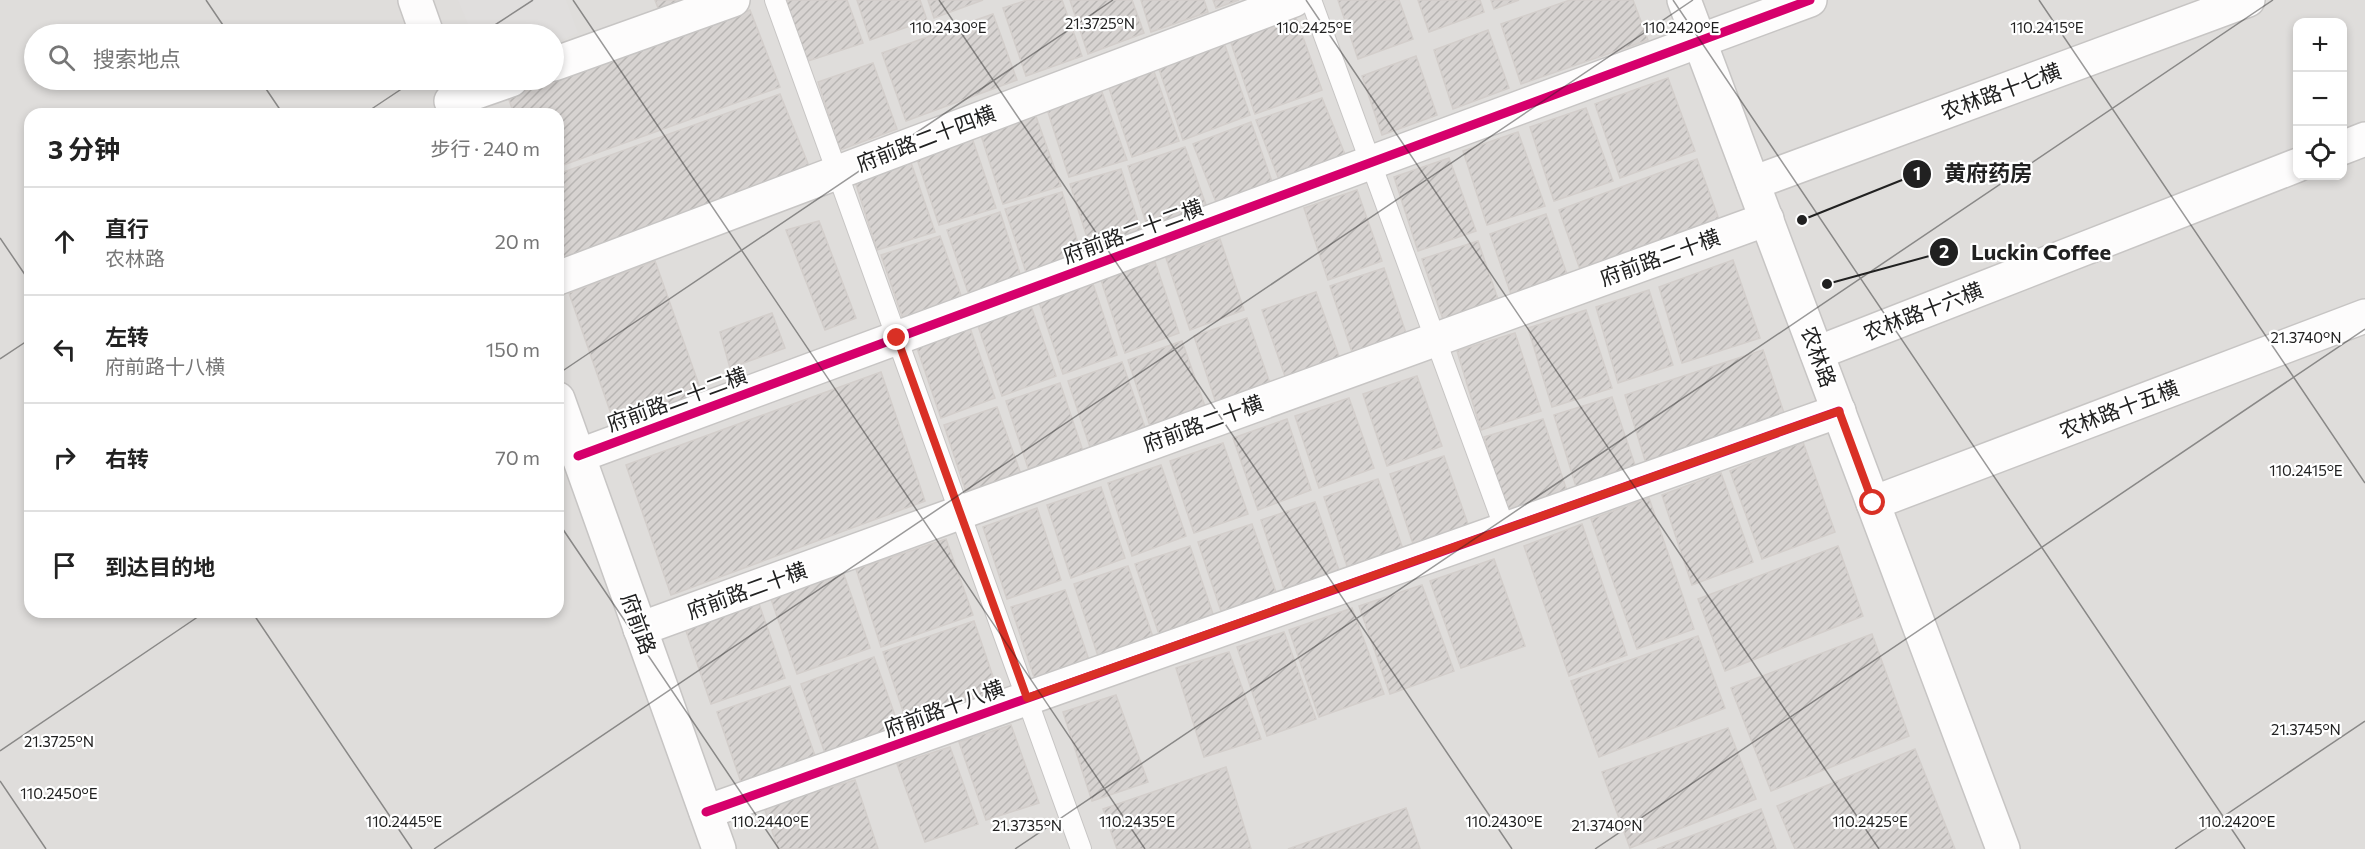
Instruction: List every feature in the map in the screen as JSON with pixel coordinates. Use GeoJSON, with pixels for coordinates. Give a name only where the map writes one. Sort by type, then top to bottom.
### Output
{"type":"FeatureCollection","features":[{"type":"Feature","properties":{"kind":"street"},"geometry":{"type":"LineString","coordinates":[[415,0],[423,24]]}},
{"type":"Feature","properties":{"kind":"street"},"geometry":{"type":"LineString","coordinates":[[564,60],[733,0]]}},
{"type":"Feature","properties":{"kind":"street","name":"府前路二十四横"},"geometry":{"type":"LineString","coordinates":[[564,276],[1294,0]]}},
{"type":"Feature","properties":{"kind":"street","name":"农林路"},"geometry":{"type":"LineString","coordinates":[[1684,0],[2003,849]]}},
{"type":"Feature","properties":{"kind":"street","name":"府前路二十二横"},"geometry":{"type":"LineString","coordinates":[[578,456],[1810,0]]}},
{"type":"Feature","properties":{"kind":"street","name":"农林路十七横"},"geometry":{"type":"LineString","coordinates":[[1753,183],[2248,0]]}},
{"type":"Feature","properties":{"kind":"street"},"geometry":{"type":"LineString","coordinates":[[450,98],[477,90]]}},
{"type":"Feature","properties":{"kind":"street"},"geometry":{"type":"LineString","coordinates":[[2347,146],[2365,139]]}},
{"type":"Feature","properties":{"kind":"street","name":"农林路十六横"},"geometry":{"type":"LineString","coordinates":[[1817,353],[2293,167]]}},
{"type":"Feature","properties":{"kind":"street","name":"府前路二十横"},"geometry":{"type":"LineString","coordinates":[[640,629],[1767,219]]}},
{"type":"Feature","properties":{"kind":"street","name":"农林路十五横"},"geometry":{"type":"LineString","coordinates":[[1873,503],[2365,316]]}},
{"type":"Feature","properties":{"kind":"street","name":"府前路十八横"},"geometry":{"type":"LineString","coordinates":[[706,812],[1839,411]]}},
{"type":"Feature","properties":{"kind":"street","name":"府前路"},"geometry":{"type":"LineString","coordinates":[[564,416],[719,849]]}},
{"type":"Feature","properties":{"kind":"lane"},"geometry":{"type":"LineString","coordinates":[[775,0],[1081,849]]}},
{"type":"Feature","properties":{"kind":"lane"},"geometry":{"type":"LineString","coordinates":[[1311,0],[1505,529]]}},
{"type":"Feature","properties":{"kind":"shaded area"},"geometry":{"type":"Polygon","coordinates":[[[0,0],[2365,0],[2365,849],[0,849],[0,0]]]}},
{"type":"Feature","properties":{"kind":"shaded area"},"geometry":{"type":"Polygon","coordinates":[[[458,0],[566,0],[578,33],[564,39],[564,24],[468,24],[458,0]]]}},
{"type":"Feature","properties":{"kind":"building"},"geometry":{"type":"Polygon","coordinates":[[[655,0],[704,0],[661,16],[655,0]]]}},
{"type":"Feature","properties":{"kind":"building"},"geometry":{"type":"Polygon","coordinates":[[[785,0],[847,0],[863,43],[805,62],[785,0]]]}},
{"type":"Feature","properties":{"kind":"building"},"geometry":{"type":"Polygon","coordinates":[[[857,0],[920,0],[927,20],[870,40],[857,0]]]}},
{"type":"Feature","properties":{"kind":"building"},"geometry":{"type":"Polygon","coordinates":[[[928,0],[983,0],[934,18],[928,0]]]}},
{"type":"Feature","properties":{"kind":"building"},"geometry":{"type":"Polygon","coordinates":[[[1027,0],[1062,0],[1082,56],[1026,76],[1003,8],[1027,0]]]}},
{"type":"Feature","properties":{"kind":"building"},"geometry":{"type":"Polygon","coordinates":[[[1070,0],[1132,0],[1144,33],[1088,54],[1070,0]]]}},
{"type":"Feature","properties":{"kind":"building"},"geometry":{"type":"Polygon","coordinates":[[[1141,0],[1204,0],[1208,12],[1151,32],[1141,0]]]}},
{"type":"Feature","properties":{"kind":"building"},"geometry":{"type":"Polygon","coordinates":[[[1213,0],[1239,0],[1216,8],[1213,0]]]}},
{"type":"Feature","properties":{"kind":"building"},"geometry":{"type":"Polygon","coordinates":[[[1338,0],[1399,0],[1413,39],[1358,59],[1338,0]]]}},
{"type":"Feature","properties":{"kind":"building"},"geometry":{"type":"Polygon","coordinates":[[[1418,0],[1480,0],[1484,12],[1429,32],[1418,0]]]}},
{"type":"Feature","properties":{"kind":"building"},"geometry":{"type":"Polygon","coordinates":[[[1491,0],[1519,0],[1494,9],[1491,0]]]}},
{"type":"Feature","properties":{"kind":"building"},"geometry":{"type":"Polygon","coordinates":[[[1570,0],[1633,0],[1648,40],[1521,84],[1501,24],[1570,0]]]}},
{"type":"Feature","properties":{"kind":"building"},"geometry":{"type":"Polygon","coordinates":[[[750,10],[780,87],[564,165],[564,108],[512,108],[508,97],[527,90],[564,90],[564,77],[750,10]]]}},
{"type":"Feature","properties":{"kind":"building"},"geometry":{"type":"Polygon","coordinates":[[[993,14],[1017,80],[906,121],[882,53],[993,14]]]}},
{"type":"Feature","properties":{"kind":"building"},"geometry":{"type":"Polygon","coordinates":[[[1295,15],[1322,90],[1255,114],[1229,37],[1295,15]]]}},
{"type":"Feature","properties":{"kind":"building"},"geometry":{"type":"Polygon","coordinates":[[[1488,30],[1509,88],[1453,109],[1434,50],[1488,30]]]}},
{"type":"Feature","properties":{"kind":"building"},"geometry":{"type":"Polygon","coordinates":[[[1223,40],[1250,115],[1183,140],[1157,63],[1223,40]]]}},
{"type":"Feature","properties":{"kind":"building"},"geometry":{"type":"Polygon","coordinates":[[[1416,56],[1437,115],[1382,135],[1362,76],[1416,56]]]}},
{"type":"Feature","properties":{"kind":"building"},"geometry":{"type":"Polygon","coordinates":[[[873,63],[897,129],[840,150],[818,82],[873,63]]]}},
{"type":"Feature","properties":{"kind":"building"},"geometry":{"type":"Polygon","coordinates":[[[1152,66],[1179,141],[1132,157],[1107,82],[1152,66]]]}},
{"type":"Feature","properties":{"kind":"building"},"geometry":{"type":"Polygon","coordinates":[[[1668,78],[1695,151],[1620,178],[1595,104],[1668,78]]]}},
{"type":"Feature","properties":{"kind":"building"},"geometry":{"type":"Polygon","coordinates":[[[1099,84],[1127,160],[1069,177],[1045,103],[1099,84]]]}},
{"type":"Feature","properties":{"kind":"building"},"geometry":{"type":"Polygon","coordinates":[[[780,94],[811,171],[564,260],[564,172],[780,94]]]}},
{"type":"Feature","properties":{"kind":"building"},"geometry":{"type":"Polygon","coordinates":[[[1322,98],[1349,164],[1283,190],[1256,120],[1322,98]]]}},
{"type":"Feature","properties":{"kind":"building"},"geometry":{"type":"Polygon","coordinates":[[[1586,108],[1613,181],[1554,201],[1530,127],[1586,108]]]}},
{"type":"Feature","properties":{"kind":"building"},"geometry":{"type":"Polygon","coordinates":[[[1034,111],[1061,186],[1003,204],[979,129],[1034,111]]]}},
{"type":"Feature","properties":{"kind":"building"},"geometry":{"type":"Polygon","coordinates":[[[1251,122],[1275,190],[1220,212],[1193,144],[1251,122]]]}},
{"type":"Feature","properties":{"kind":"building"},"geometry":{"type":"Polygon","coordinates":[[[970,132],[996,208],[939,225],[914,150],[970,132]]]}},
{"type":"Feature","properties":{"kind":"building"},"geometry":{"type":"Polygon","coordinates":[[[1518,132],[1545,206],[1487,225],[1463,151],[1518,132]]]}},
{"type":"Feature","properties":{"kind":"building"},"geometry":{"type":"Polygon","coordinates":[[[1185,147],[1209,213],[1150,235],[1128,166],[1185,147]]]}},
{"type":"Feature","properties":{"kind":"building"},"geometry":{"type":"Polygon","coordinates":[[[909,157],[935,232],[877,250],[853,175],[909,157]]]}},
{"type":"Feature","properties":{"kind":"building"},"geometry":{"type":"Polygon","coordinates":[[[1449,158],[1476,231],[1418,251],[1394,177],[1449,158]]]}},
{"type":"Feature","properties":{"kind":"building"},"geometry":{"type":"Polygon","coordinates":[[[1697,159],[1721,225],[1582,275],[1559,210],[1697,159]]]}},
{"type":"Feature","properties":{"kind":"building"},"geometry":{"type":"Polygon","coordinates":[[[1121,169],[1143,237],[1093,256],[1070,184],[1121,169]]]}},
{"type":"Feature","properties":{"kind":"building"},"geometry":{"type":"Polygon","coordinates":[[[1357,190],[1382,261],[1328,280],[1304,208],[1357,190]]]}},
{"type":"Feature","properties":{"kind":"building"},"geometry":{"type":"Polygon","coordinates":[[[1062,192],[1083,259],[1028,278],[1005,209],[1062,192]]]}},
{"type":"Feature","properties":{"kind":"building"},"geometry":{"type":"Polygon","coordinates":[[[1000,212],[1022,280],[970,298],[947,230],[1000,212]]]}},
{"type":"Feature","properties":{"kind":"building"},"geometry":{"type":"Polygon","coordinates":[[[1546,214],[1569,280],[1513,300],[1490,234],[1546,214]]]}},
{"type":"Feature","properties":{"kind":"building"},"geometry":{"type":"Polygon","coordinates":[[[819,221],[856,318],[825,330],[786,230],[819,221]]]}},
{"type":"Feature","properties":{"kind":"building"},"geometry":{"type":"Polygon","coordinates":[[[940,236],[963,301],[904,322],[881,255],[940,236]]]}},
{"type":"Feature","properties":{"kind":"building"},"geometry":{"type":"Polygon","coordinates":[[[1220,239],[1244,310],[1190,330],[1166,258],[1220,239]]]}},
{"type":"Feature","properties":{"kind":"building"},"geometry":{"type":"Polygon","coordinates":[[[1478,241],[1500,305],[1445,325],[1422,259],[1478,241]]]}},
{"type":"Feature","properties":{"kind":"building"},"geometry":{"type":"Polygon","coordinates":[[[1733,260],[1760,338],[1682,363],[1659,287],[1733,260]]]}},
{"type":"Feature","properties":{"kind":"building"},"geometry":{"type":"Polygon","coordinates":[[[655,261],[704,399],[617,431],[569,293],[655,261]]]}},
{"type":"Feature","properties":{"kind":"building"},"geometry":{"type":"Polygon","coordinates":[[[1155,262],[1179,333],[1125,353],[1101,280],[1155,262]]]}},
{"type":"Feature","properties":{"kind":"building"},"geometry":{"type":"Polygon","coordinates":[[[1384,268],[1408,339],[1354,358],[1330,286],[1384,268]]]}},
{"type":"Feature","properties":{"kind":"building"},"geometry":{"type":"Polygon","coordinates":[[[1093,284],[1117,355],[1063,374],[1039,302],[1093,284]]]}},
{"type":"Feature","properties":{"kind":"building"},"geometry":{"type":"Polygon","coordinates":[[[1649,290],[1673,365],[1618,383],[1596,307],[1649,290]]]}},
{"type":"Feature","properties":{"kind":"building"},"geometry":{"type":"Polygon","coordinates":[[[1316,292],[1341,362],[1287,382],[1262,310],[1316,292]]]}},
{"type":"Feature","properties":{"kind":"building"},"geometry":{"type":"Polygon","coordinates":[[[1031,306],[1056,376],[1002,396],[977,323],[1031,306]]]}},
{"type":"Feature","properties":{"kind":"building"},"geometry":{"type":"Polygon","coordinates":[[[1586,310],[1612,388],[1552,407],[1528,328],[1586,310]]]}},
{"type":"Feature","properties":{"kind":"building"},"geometry":{"type":"Polygon","coordinates":[[[772,313],[785,348],[730,368],[720,332],[772,313]]]}},
{"type":"Feature","properties":{"kind":"building"},"geometry":{"type":"Polygon","coordinates":[[[1247,318],[1272,389],[1218,409],[1194,336],[1247,318]]]}},
{"type":"Feature","properties":{"kind":"building"},"geometry":{"type":"Polygon","coordinates":[[[970,328],[995,398],[941,418],[916,345],[970,328]]]}},
{"type":"Feature","properties":{"kind":"building"},"geometry":{"type":"Polygon","coordinates":[[[1515,333],[1541,411],[1481,430],[1457,351],[1515,333]]]}},
{"type":"Feature","properties":{"kind":"building"},"geometry":{"type":"Polygon","coordinates":[[[1182,341],[1207,412],[1152,432],[1128,360],[1182,341]]]}},
{"type":"Feature","properties":{"kind":"building"},"geometry":{"type":"Polygon","coordinates":[[[1763,350],[1787,422],[1648,470],[1625,395],[1763,350]]]}},
{"type":"Feature","properties":{"kind":"building"},"geometry":{"type":"Polygon","coordinates":[[[1122,362],[1147,433],[1092,453],[1068,381],[1122,362]]]}},
{"type":"Feature","properties":{"kind":"building"},"geometry":{"type":"Polygon","coordinates":[[[881,372],[925,501],[671,595],[626,465],[881,372]]]}},
{"type":"Feature","properties":{"kind":"building"},"geometry":{"type":"Polygon","coordinates":[[[1417,376],[1442,446],[1387,466],[1363,394],[1417,376]]]}},
{"type":"Feature","properties":{"kind":"building"},"geometry":{"type":"Polygon","coordinates":[[[1060,383],[1084,454],[1030,474],[1006,401],[1060,383]]]}},
{"type":"Feature","properties":{"kind":"building"},"geometry":{"type":"Polygon","coordinates":[[[1612,397],[1638,474],[1578,493],[1554,415],[1612,397]]]}},
{"type":"Feature","properties":{"kind":"building"},"geometry":{"type":"Polygon","coordinates":[[[1349,398],[1374,468],[1319,488],[1295,416],[1349,398]]]}},
{"type":"Feature","properties":{"kind":"building"},"geometry":{"type":"Polygon","coordinates":[[[997,407],[1022,477],[968,498],[944,425],[997,407]]]}},
{"type":"Feature","properties":{"kind":"building"},"geometry":{"type":"Polygon","coordinates":[[[1287,419],[1311,490],[1258,510],[1233,438],[1287,419]]]}},
{"type":"Feature","properties":{"kind":"building"},"geometry":{"type":"Polygon","coordinates":[[[1543,419],[1569,497],[1508,516],[1484,437],[1543,419]]]}},
{"type":"Feature","properties":{"kind":"building"},"geometry":{"type":"Polygon","coordinates":[[[1803,442],[1835,532],[1762,559],[1730,471],[1803,442]]]}},
{"type":"Feature","properties":{"kind":"building"},"geometry":{"type":"Polygon","coordinates":[[[1223,443],[1248,514],[1194,533],[1170,461],[1223,443]]]}},
{"type":"Feature","properties":{"kind":"building"},"geometry":{"type":"Polygon","coordinates":[[[1444,456],[1469,527],[1414,547],[1390,474],[1444,456]]]}},
{"type":"Feature","properties":{"kind":"building"},"geometry":{"type":"Polygon","coordinates":[[[1161,465],[1186,536],[1132,556],[1108,483],[1161,465]]]}},
{"type":"Feature","properties":{"kind":"building"},"geometry":{"type":"Polygon","coordinates":[[[1721,473],[1753,562],[1692,585],[1662,495],[1721,473]]]}},
{"type":"Feature","properties":{"kind":"building"},"geometry":{"type":"Polygon","coordinates":[[[1378,479],[1403,549],[1348,569],[1324,497],[1378,479]]]}},
{"type":"Feature","properties":{"kind":"building"},"geometry":{"type":"Polygon","coordinates":[[[1101,487],[1125,558],[1071,578],[1047,505],[1101,487]]]}},
{"type":"Feature","properties":{"kind":"building"},"geometry":{"type":"Polygon","coordinates":[[[1649,498],[1694,629],[1637,649],[1591,519],[1649,498]]]}},
{"type":"Feature","properties":{"kind":"building"},"geometry":{"type":"Polygon","coordinates":[[[1315,502],[1340,573],[1285,592],[1261,520],[1315,502]]]}},
{"type":"Feature","properties":{"kind":"building"},"geometry":{"type":"Polygon","coordinates":[[[1037,508],[1061,580],[1007,599],[983,527],[1037,508]]]}},
{"type":"Feature","properties":{"kind":"building"},"geometry":{"type":"Polygon","coordinates":[[[1252,524],[1277,595],[1222,614],[1198,542],[1252,524]]]}},
{"type":"Feature","properties":{"kind":"building"},"geometry":{"type":"Polygon","coordinates":[[[1582,524],[1627,655],[1569,676],[1524,546],[1582,524]]]}},
{"type":"Feature","properties":{"kind":"building"},"geometry":{"type":"Polygon","coordinates":[[[946,539],[973,615],[881,647],[856,569],[946,539]]]}},
{"type":"Feature","properties":{"kind":"building"},"geometry":{"type":"Polygon","coordinates":[[[1190,546],[1214,617],[1160,637],[1135,564],[1190,546]]]}},
{"type":"Feature","properties":{"kind":"building"},"geometry":{"type":"Polygon","coordinates":[[[1838,546],[1863,616],[1725,671],[1698,599],[1838,546]]]}},
{"type":"Feature","properties":{"kind":"building"},"geometry":{"type":"Polygon","coordinates":[[[1494,559],[1525,646],[1461,668],[1430,581],[1494,559]]]}},
{"type":"Feature","properties":{"kind":"building"},"geometry":{"type":"Polygon","coordinates":[[[1128,566],[1153,637],[1098,656],[1074,584],[1128,566]]]}},
{"type":"Feature","properties":{"kind":"building"},"geometry":{"type":"Polygon","coordinates":[[[843,572],[870,648],[797,674],[771,599],[843,572]]]}},
{"type":"Feature","properties":{"kind":"building"},"geometry":{"type":"Polygon","coordinates":[[[1422,585],[1454,671],[1390,694],[1359,606],[1422,585]]]}},
{"type":"Feature","properties":{"kind":"building"},"geometry":{"type":"Polygon","coordinates":[[[1065,590],[1089,660],[1035,680],[1011,607],[1065,590]]]}},
{"type":"Feature","properties":{"kind":"building"},"geometry":{"type":"Polygon","coordinates":[[[758,601],[785,678],[711,704],[685,628],[758,601]]]}},
{"type":"Feature","properties":{"kind":"building"},"geometry":{"type":"Polygon","coordinates":[[[1352,608],[1384,694],[1319,717],[1289,630],[1352,608]]]}},
{"type":"Feature","properties":{"kind":"building"},"geometry":{"type":"Polygon","coordinates":[[[974,621],[1000,697],[909,729],[883,652],[974,621]]]}},
{"type":"Feature","properties":{"kind":"building"},"geometry":{"type":"Polygon","coordinates":[[[1284,632],[1316,719],[1267,736],[1237,647],[1284,632]]]}},
{"type":"Feature","properties":{"kind":"building"},"geometry":{"type":"Polygon","coordinates":[[[1872,634],[1909,736],[1771,791],[1731,688],[1872,634]]]}},
{"type":"Feature","properties":{"kind":"building"},"geometry":{"type":"Polygon","coordinates":[[[1698,636],[1725,708],[1599,757],[1571,681],[1698,636]]]}},
{"type":"Feature","properties":{"kind":"building"},"geometry":{"type":"Polygon","coordinates":[[[1229,652],[1261,739],[1204,757],[1176,668],[1229,652]]]}},
{"type":"Feature","properties":{"kind":"building"},"geometry":{"type":"Polygon","coordinates":[[[874,657],[901,732],[827,759],[801,684],[874,657]]]}},
{"type":"Feature","properties":{"kind":"building"},"geometry":{"type":"Polygon","coordinates":[[[790,686],[817,761],[743,788],[717,712],[790,686]]]}},
{"type":"Feature","properties":{"kind":"building"},"geometry":{"type":"Polygon","coordinates":[[[1116,695],[1148,782],[1092,801],[1063,712],[1116,695]]]}},
{"type":"Feature","properties":{"kind":"building"},"geometry":{"type":"Polygon","coordinates":[[[1011,725],[1039,803],[986,820],[959,742],[1011,725]]]}},
{"type":"Feature","properties":{"kind":"building"},"geometry":{"type":"Polygon","coordinates":[[[1728,728],[1756,799],[1630,848],[1602,772],[1728,728]]]}},
{"type":"Feature","properties":{"kind":"building"},"geometry":{"type":"Polygon","coordinates":[[[950,747],[978,824],[925,842],[897,764],[950,747]]]}},
{"type":"Feature","properties":{"kind":"building"},"geometry":{"type":"Polygon","coordinates":[[[1915,749],[1955,849],[1795,849],[1777,806],[1915,749]]]}},
{"type":"Feature","properties":{"kind":"building"},"geometry":{"type":"Polygon","coordinates":[[[1226,767],[1251,849],[1117,849],[1103,809],[1226,767]]]}},
{"type":"Feature","properties":{"kind":"building"},"geometry":{"type":"Polygon","coordinates":[[[855,780],[878,849],[778,849],[764,807],[855,780]]]}},
{"type":"Feature","properties":{"kind":"building"},"geometry":{"type":"Polygon","coordinates":[[[1406,808],[1420,849],[1288,849],[1406,808]]]}},
{"type":"Feature","properties":{"kind":"building"},"geometry":{"type":"Polygon","coordinates":[[[1761,809],[1776,849],[1657,849],[1761,809]]]}},
{"type":"Feature","properties":{"kind":"cycle path"},"geometry":{"type":"LineString","coordinates":[[578,456],[1810,0]]}},
{"type":"Feature","properties":{"kind":"cycle path"},"geometry":{"type":"LineString","coordinates":[[706,812],[1839,411]]}},
{"type":"Feature","properties":{"kind":"place","name":"黄府药房"},"geometry":{"type":"Point","coordinates":[1802,220]}},
{"type":"Feature","properties":{"kind":"place","name":"Luckin Coffee"},"geometry":{"type":"Point","coordinates":[1827,284]}},
{"type":"Feature","properties":{"kind":"route"},"geometry":{"type":"LineString","coordinates":[[897,338],[1027,698],[1839,411],[1873,503]]}}]}
